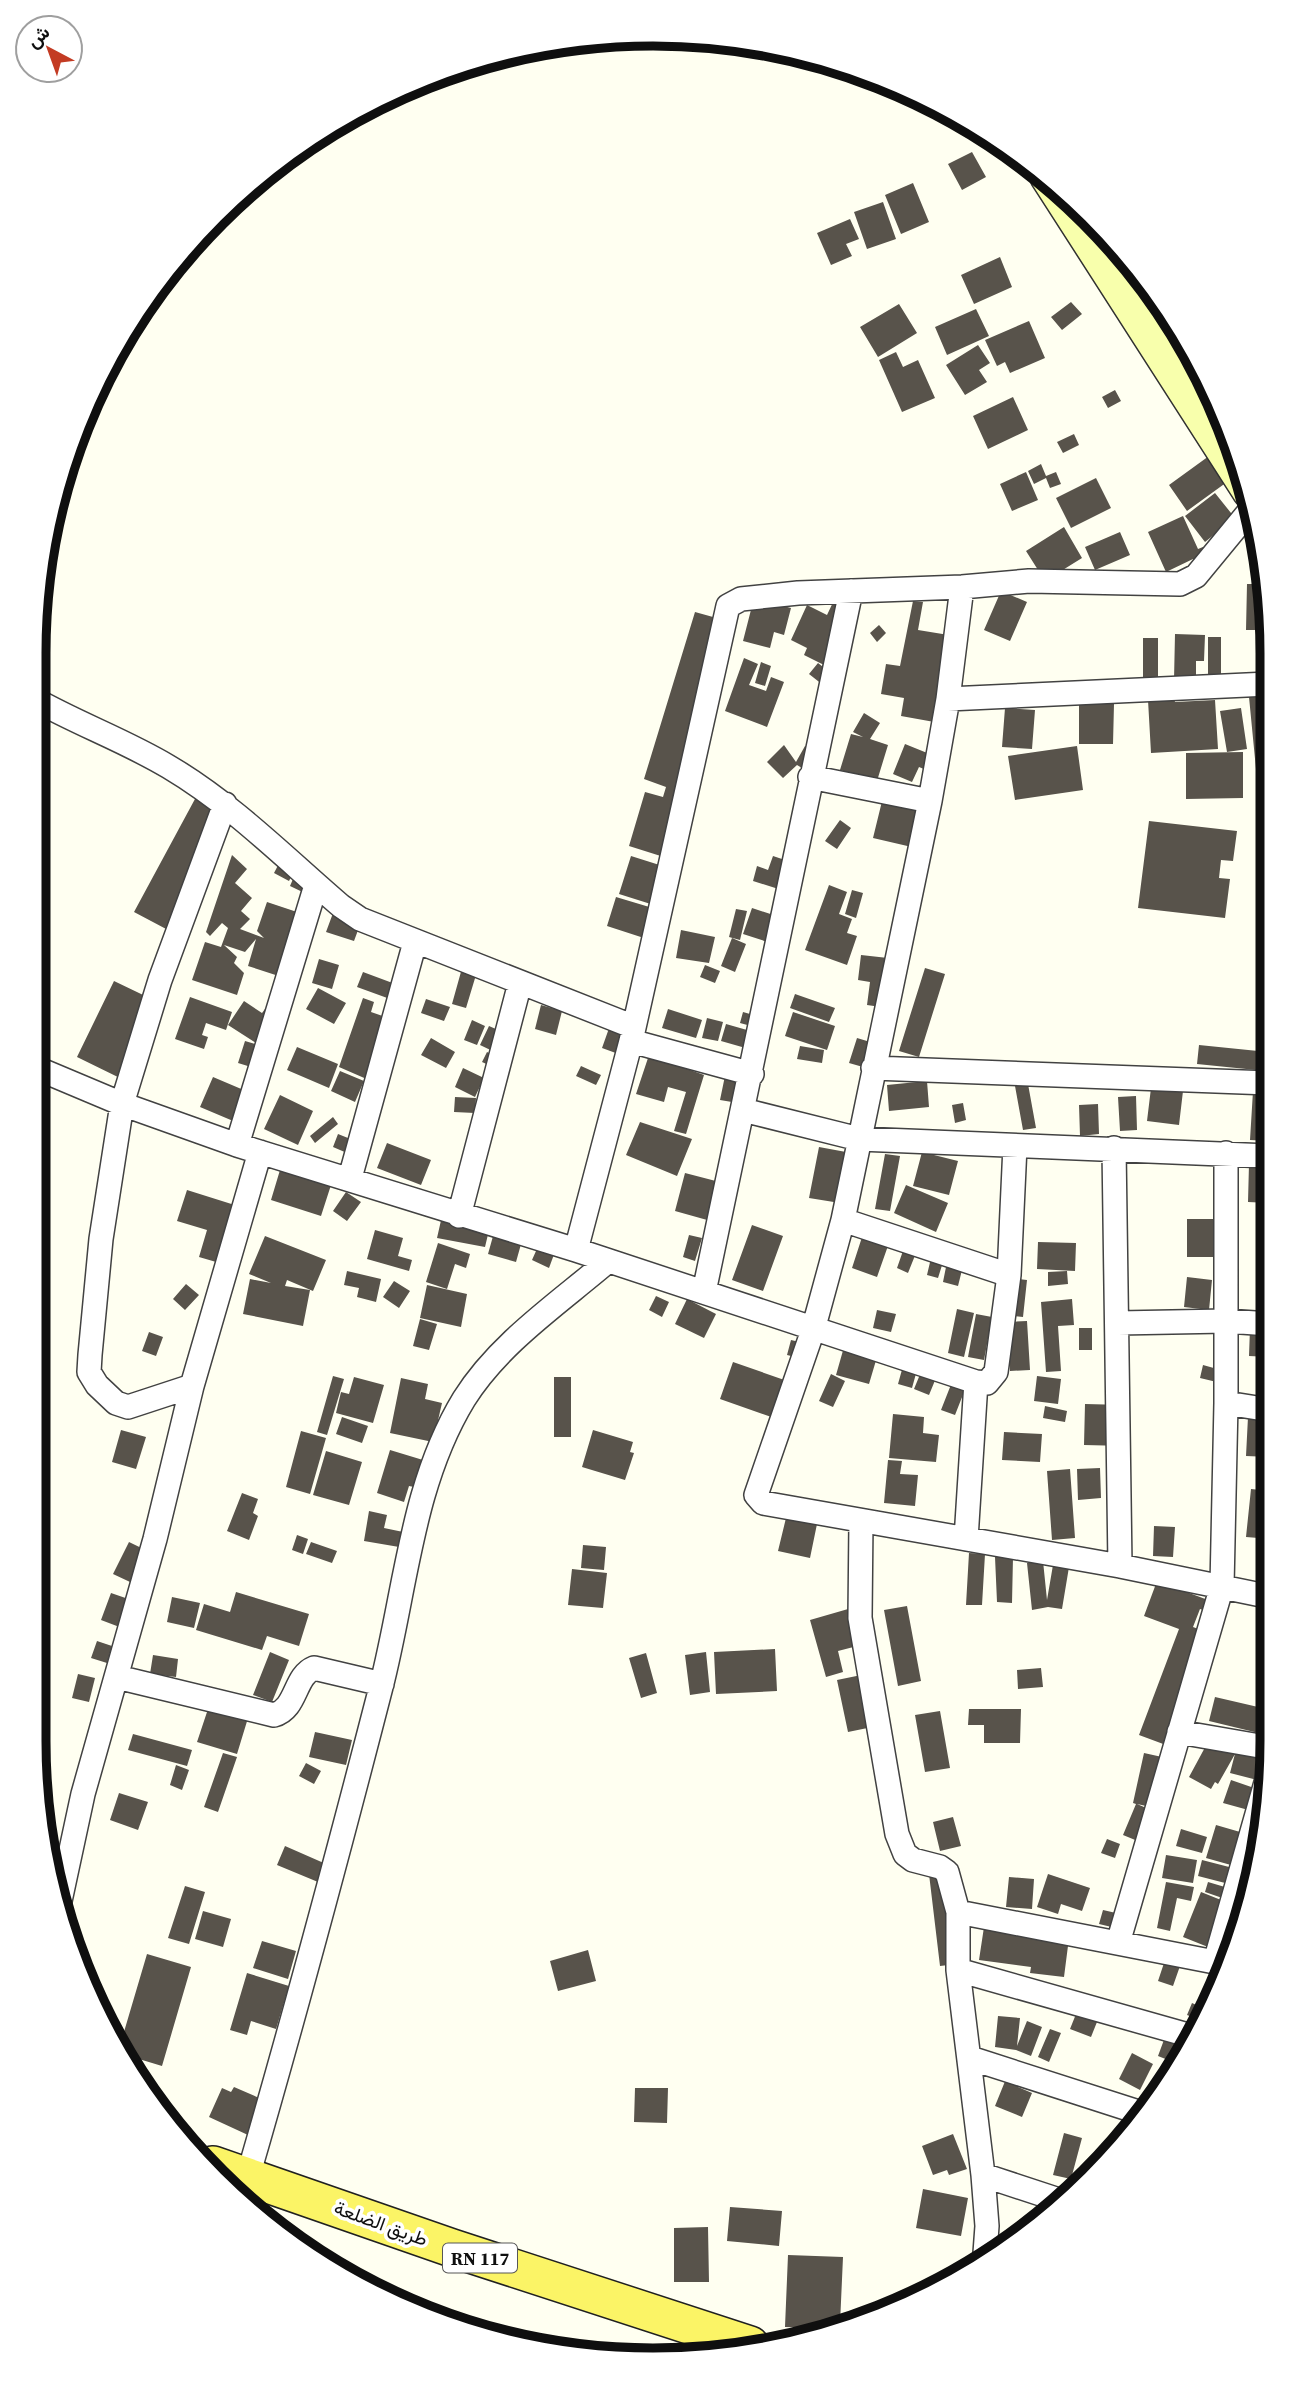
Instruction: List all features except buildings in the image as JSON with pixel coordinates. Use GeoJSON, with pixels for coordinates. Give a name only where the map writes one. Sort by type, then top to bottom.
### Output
{"type":"FeatureCollection","features":[{"type":"Feature","properties":{"kind":"main road","name":"طريق الضلعة"},"geometry":{"type":"LineString","coordinates":[[222,2168],[452,2248],[738,2341]]}},
{"type":"Feature","properties":{"kind":"street"},"geometry":{"type":"LineString","coordinates":[[1066,207],[1229,461]]}},
{"type":"Feature","properties":{"kind":"street"},"geometry":{"type":"LineString","coordinates":[[576,1250],[633,1034],[728,606],[741,599],[1029,581],[1180,584],[1196,576],[1245,517]]}},
{"type":"Feature","properties":{"kind":"street"},"geometry":{"type":"LineString","coordinates":[[962,587],[948,699],[930,801],[843,1220],[813,1330],[756,1495],[763,1503],[1120,1566],[1260,1595]]}},
{"type":"Feature","properties":{"kind":"street"},"geometry":{"type":"LineString","coordinates":[[704,1292],[752,1074],[810,777],[852,591]]}},
{"type":"Feature","properties":{"kind":"street"},"geometry":{"type":"LineString","coordinates":[[948,699],[1260,684]]}},
{"type":"Feature","properties":{"kind":"street"},"geometry":{"type":"LineString","coordinates":[[46,705],[113,736],[225,804],[360,919],[520,983],[633,1034],[752,1074]]}},
{"type":"Feature","properties":{"kind":"street"},"geometry":{"type":"LineString","coordinates":[[810,777],[930,801]]}},
{"type":"Feature","properties":{"kind":"street"},"geometry":{"type":"LineString","coordinates":[[192,1386],[128,1407],[105,1395],[89,1372],[99,1251],[122,1104],[160,980],[225,804]]}},
{"type":"Feature","properties":{"kind":"street"},"geometry":{"type":"LineString","coordinates":[[237,1145],[316,884]]}},
{"type":"Feature","properties":{"kind":"street"},"geometry":{"type":"LineString","coordinates":[[350,1178],[415,942]]}},
{"type":"Feature","properties":{"kind":"street"},"geometry":{"type":"LineString","coordinates":[[460,1216],[520,983]]}},
{"type":"Feature","properties":{"kind":"street"},"geometry":{"type":"LineString","coordinates":[[873,1068],[1260,1083]]}},
{"type":"Feature","properties":{"kind":"street"},"geometry":{"type":"LineString","coordinates":[[46,1072],[122,1104],[237,1145],[350,1178],[460,1216],[704,1292],[813,1330],[976,1382],[987,1383],[996,1372],[1009,1275],[1015,1146]]}},
{"type":"Feature","properties":{"kind":"street"},"geometry":{"type":"LineString","coordinates":[[743,1110],[859,1139],[1260,1155]]}},
{"type":"Feature","properties":{"kind":"street"},"geometry":{"type":"LineString","coordinates":[[1114,1148],[1120,1566]]}},
{"type":"Feature","properties":{"kind":"street"},"geometry":{"type":"LineString","coordinates":[[63,1886],[83,1794],[117,1676],[192,1386],[260,1152]]}},
{"type":"Feature","properties":{"kind":"street"},"geometry":{"type":"LineString","coordinates":[[1118,1943],[1222,1586],[1226,1403],[1226,1153]]}},
{"type":"Feature","properties":{"kind":"street"},"geometry":{"type":"LineString","coordinates":[[843,1220],[1009,1275]]}},
{"type":"Feature","properties":{"kind":"street"},"geometry":{"type":"LineString","coordinates":[[222,2168],[286,2046],[382,1684],[415,1525],[439,1447],[465,1398],[499,1354],[608,1261]]}},
{"type":"Feature","properties":{"kind":"street"},"geometry":{"type":"LineString","coordinates":[[1118,1323],[1226,1321],[1260,1323]]}},
{"type":"Feature","properties":{"kind":"street"},"geometry":{"type":"LineString","coordinates":[[966,1539],[976,1382]]}},
{"type":"Feature","properties":{"kind":"street"},"geometry":{"type":"LineString","coordinates":[[1226,1403],[1260,1408]]}},
{"type":"Feature","properties":{"kind":"street"},"geometry":{"type":"LineString","coordinates":[[861,1521],[860,1618],[897,1834],[905,1854],[913,1860],[940,1867],[947,1872],[958,1912],[958,1970],[983,2175],[987,2226],[985,2248]]}},
{"type":"Feature","properties":{"kind":"street"},"geometry":{"type":"LineString","coordinates":[[117,1676],[274,1714],[287,1707],[306,1672],[314,1668],[382,1684]]}},
{"type":"Feature","properties":{"kind":"street"},"geometry":{"type":"LineString","coordinates":[[1179,1732],[1260,1746]]}},
{"type":"Feature","properties":{"kind":"street"},"geometry":{"type":"LineString","coordinates":[[1226,1942],[1252,1838]]}},
{"type":"Feature","properties":{"kind":"street"},"geometry":{"type":"LineString","coordinates":[[958,1912],[1218,1963]]}},
{"type":"Feature","properties":{"kind":"street"},"geometry":{"type":"LineString","coordinates":[[958,1970],[1184,2034]]}},
{"type":"Feature","properties":{"kind":"street"},"geometry":{"type":"LineString","coordinates":[[970,2059],[1134,2111]]}},
{"type":"Feature","properties":{"kind":"street"},"geometry":{"type":"LineString","coordinates":[[983,2175],[1053,2198]]}}]}
